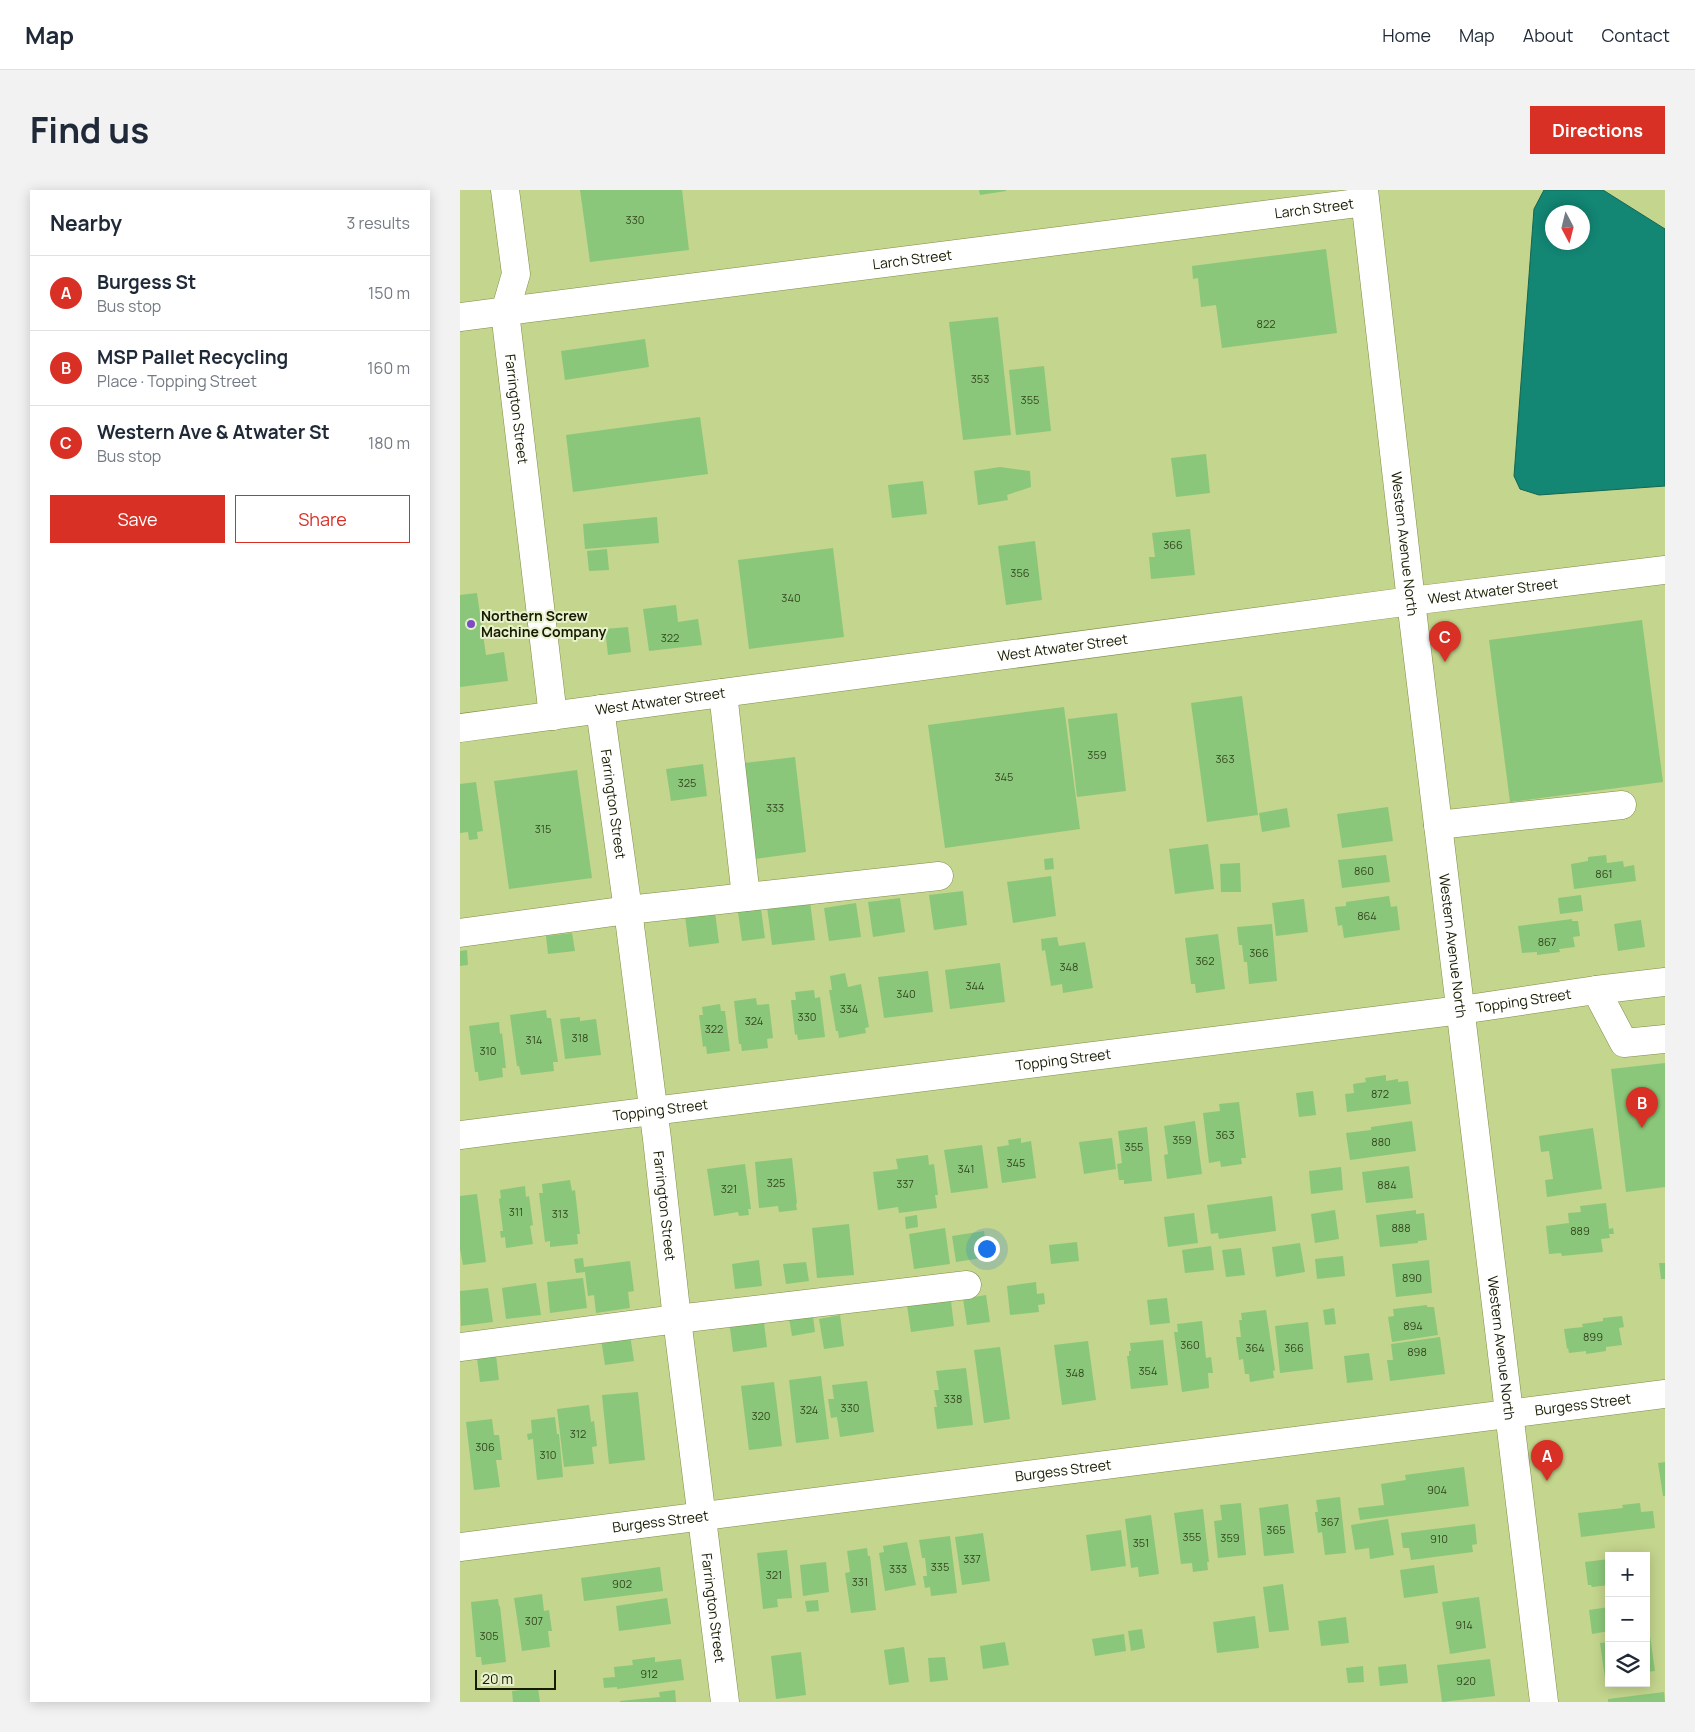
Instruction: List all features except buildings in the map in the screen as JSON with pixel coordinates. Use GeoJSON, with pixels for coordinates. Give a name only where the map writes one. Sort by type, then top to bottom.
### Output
{"type":"FeatureCollection","features":[{"type":"Feature","properties":{"kind":"street"},"geometry":{"type":"LineString","coordinates":[[505,190],[516,274],[505,312]]}},
{"type":"Feature","properties":{"kind":"street","name":"Larch Street"},"geometry":{"type":"LineString","coordinates":[[460,317],[1365,196]]}},
{"type":"Feature","properties":{"kind":"street","name":"Western Avenue North"},"geometry":{"type":"LineString","coordinates":[[1365,196],[1411,601],[1544,1702]]}},
{"type":"Feature","properties":{"kind":"street","name":"Farrington Street"},"geometry":{"type":"LineString","coordinates":[[505,312],[553,716]]}},
{"type":"Feature","properties":{"kind":"street","name":"West Atwater Street"},"geometry":{"type":"LineString","coordinates":[[460,728],[1411,601],[1665,570]]}},
{"type":"Feature","properties":{"kind":"street"},"geometry":{"type":"LineString","coordinates":[[723,693],[746,897]]}},
{"type":"Feature","properties":{"kind":"street","name":"Farrington Street"},"geometry":{"type":"LineString","coordinates":[[600,709],[628,910],[725,1702]]}},
{"type":"Feature","properties":{"kind":"street"},"geometry":{"type":"LineString","coordinates":[[1438,825],[1622,805]]}},
{"type":"Feature","properties":{"kind":"street"},"geometry":{"type":"LineString","coordinates":[[460,933],[628,910],[939,876]]}},
{"type":"Feature","properties":{"kind":"street","name":"Topping Street"},"geometry":{"type":"LineString","coordinates":[[460,1135],[1461,1010],[1665,982]]}},
{"type":"Feature","properties":{"kind":"street"},"geometry":{"type":"LineString","coordinates":[[1596,990],[1624,1043],[1665,1039]]}},
{"type":"Feature","properties":{"kind":"street"},"geometry":{"type":"LineString","coordinates":[[460,1347],[966,1285]]}},
{"type":"Feature","properties":{"kind":"street","name":"Burgess Street"},"geometry":{"type":"LineString","coordinates":[[460,1547],[1665,1394]]}},
{"type":"Feature","properties":{"kind":"water"},"geometry":{"type":"Polygon","coordinates":[[[1544,190],[1603,190],[1665,229],[1665,486],[1539,495],[1520,489],[1514,476],[1534,209],[1544,190]]]}},
{"type":"Feature","properties":{"kind":"place","name":"Northern Screw Machine Company"},"geometry":{"type":"Point","coordinates":[471,624]}},
{"type":"Feature","properties":{"kind":"place","name":"Western Ave & Atwater St"},"geometry":{"type":"Point","coordinates":[1445,662]}},
{"type":"Feature","properties":{"kind":"place","name":"MSP Pallet Recycling"},"geometry":{"type":"Point","coordinates":[1642,1128]}},
{"type":"Feature","properties":{"kind":"place","name":"Burgess St"},"geometry":{"type":"Point","coordinates":[1547,1481]}}]}
